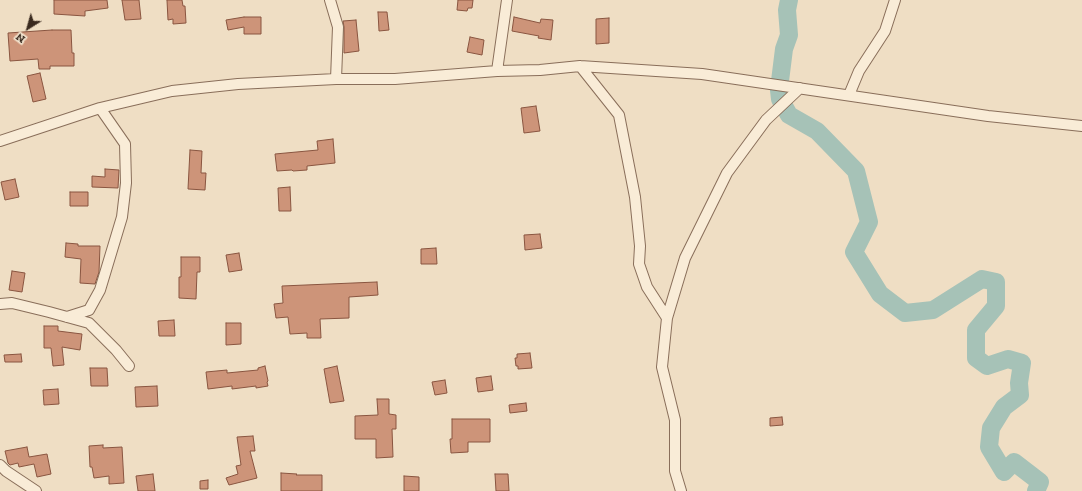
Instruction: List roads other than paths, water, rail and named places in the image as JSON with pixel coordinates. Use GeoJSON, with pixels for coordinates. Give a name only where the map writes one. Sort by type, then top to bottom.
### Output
{"type":"FeatureCollection","features":[{"type":"Feature","properties":{"kind":"street"},"geometry":{"type":"LineString","coordinates":[[330,0],[338,27],[336,79]]}},
{"type":"Feature","properties":{"kind":"street"},"geometry":{"type":"LineString","coordinates":[[497,72],[507,0]]}},
{"type":"Feature","properties":{"kind":"street"},"geometry":{"type":"LineString","coordinates":[[849,95],[858,71],[885,31],[895,0]]}},
{"type":"Feature","properties":{"kind":"street"},"geometry":{"type":"LineString","coordinates":[[580,66],[619,115],[635,197],[640,246],[639,264],[647,287],[667,318]]}},
{"type":"Feature","properties":{"kind":"street"},"geometry":{"type":"LineString","coordinates":[[0,141],[100,108],[172,91],[238,84],[336,79],[395,79],[580,66],[702,74],[988,116],[1082,126]]}},
{"type":"Feature","properties":{"kind":"street"},"geometry":{"type":"LineString","coordinates":[[681,491],[675,471],[675,420],[662,367],[667,318],[685,258],[727,173],[766,120],[800,88]]}},
{"type":"Feature","properties":{"kind":"street"},"geometry":{"type":"LineString","coordinates":[[67,317],[89,310],[100,290],[122,217],[126,183],[124,144],[100,108]]}},
{"type":"Feature","properties":{"kind":"street"},"geometry":{"type":"LineString","coordinates":[[0,304],[12,303],[89,323],[116,350],[129,366]]}},
{"type":"Feature","properties":{"kind":"street"},"geometry":{"type":"LineString","coordinates":[[0,465],[6,471],[36,491]]}},
{"type":"Feature","properties":{"kind":"waterway"},"geometry":{"type":"LineString","coordinates":[[780,81],[784,49],[789,35],[787,10],[789,0]]}},
{"type":"Feature","properties":{"kind":"waterway"},"geometry":{"type":"LineString","coordinates":[[779,90],[780,99],[789,115],[817,131],[856,171],[869,222],[854,252],[880,294],[905,313],[933,310],[982,279],[996,282],[996,306],[976,330],[976,358],[987,366],[1008,359],[1022,363],[1019,383],[1020,395],[1004,407],[991,428],[989,447],[1004,472],[1014,462],[1040,482],[1036,491]]}}]}
